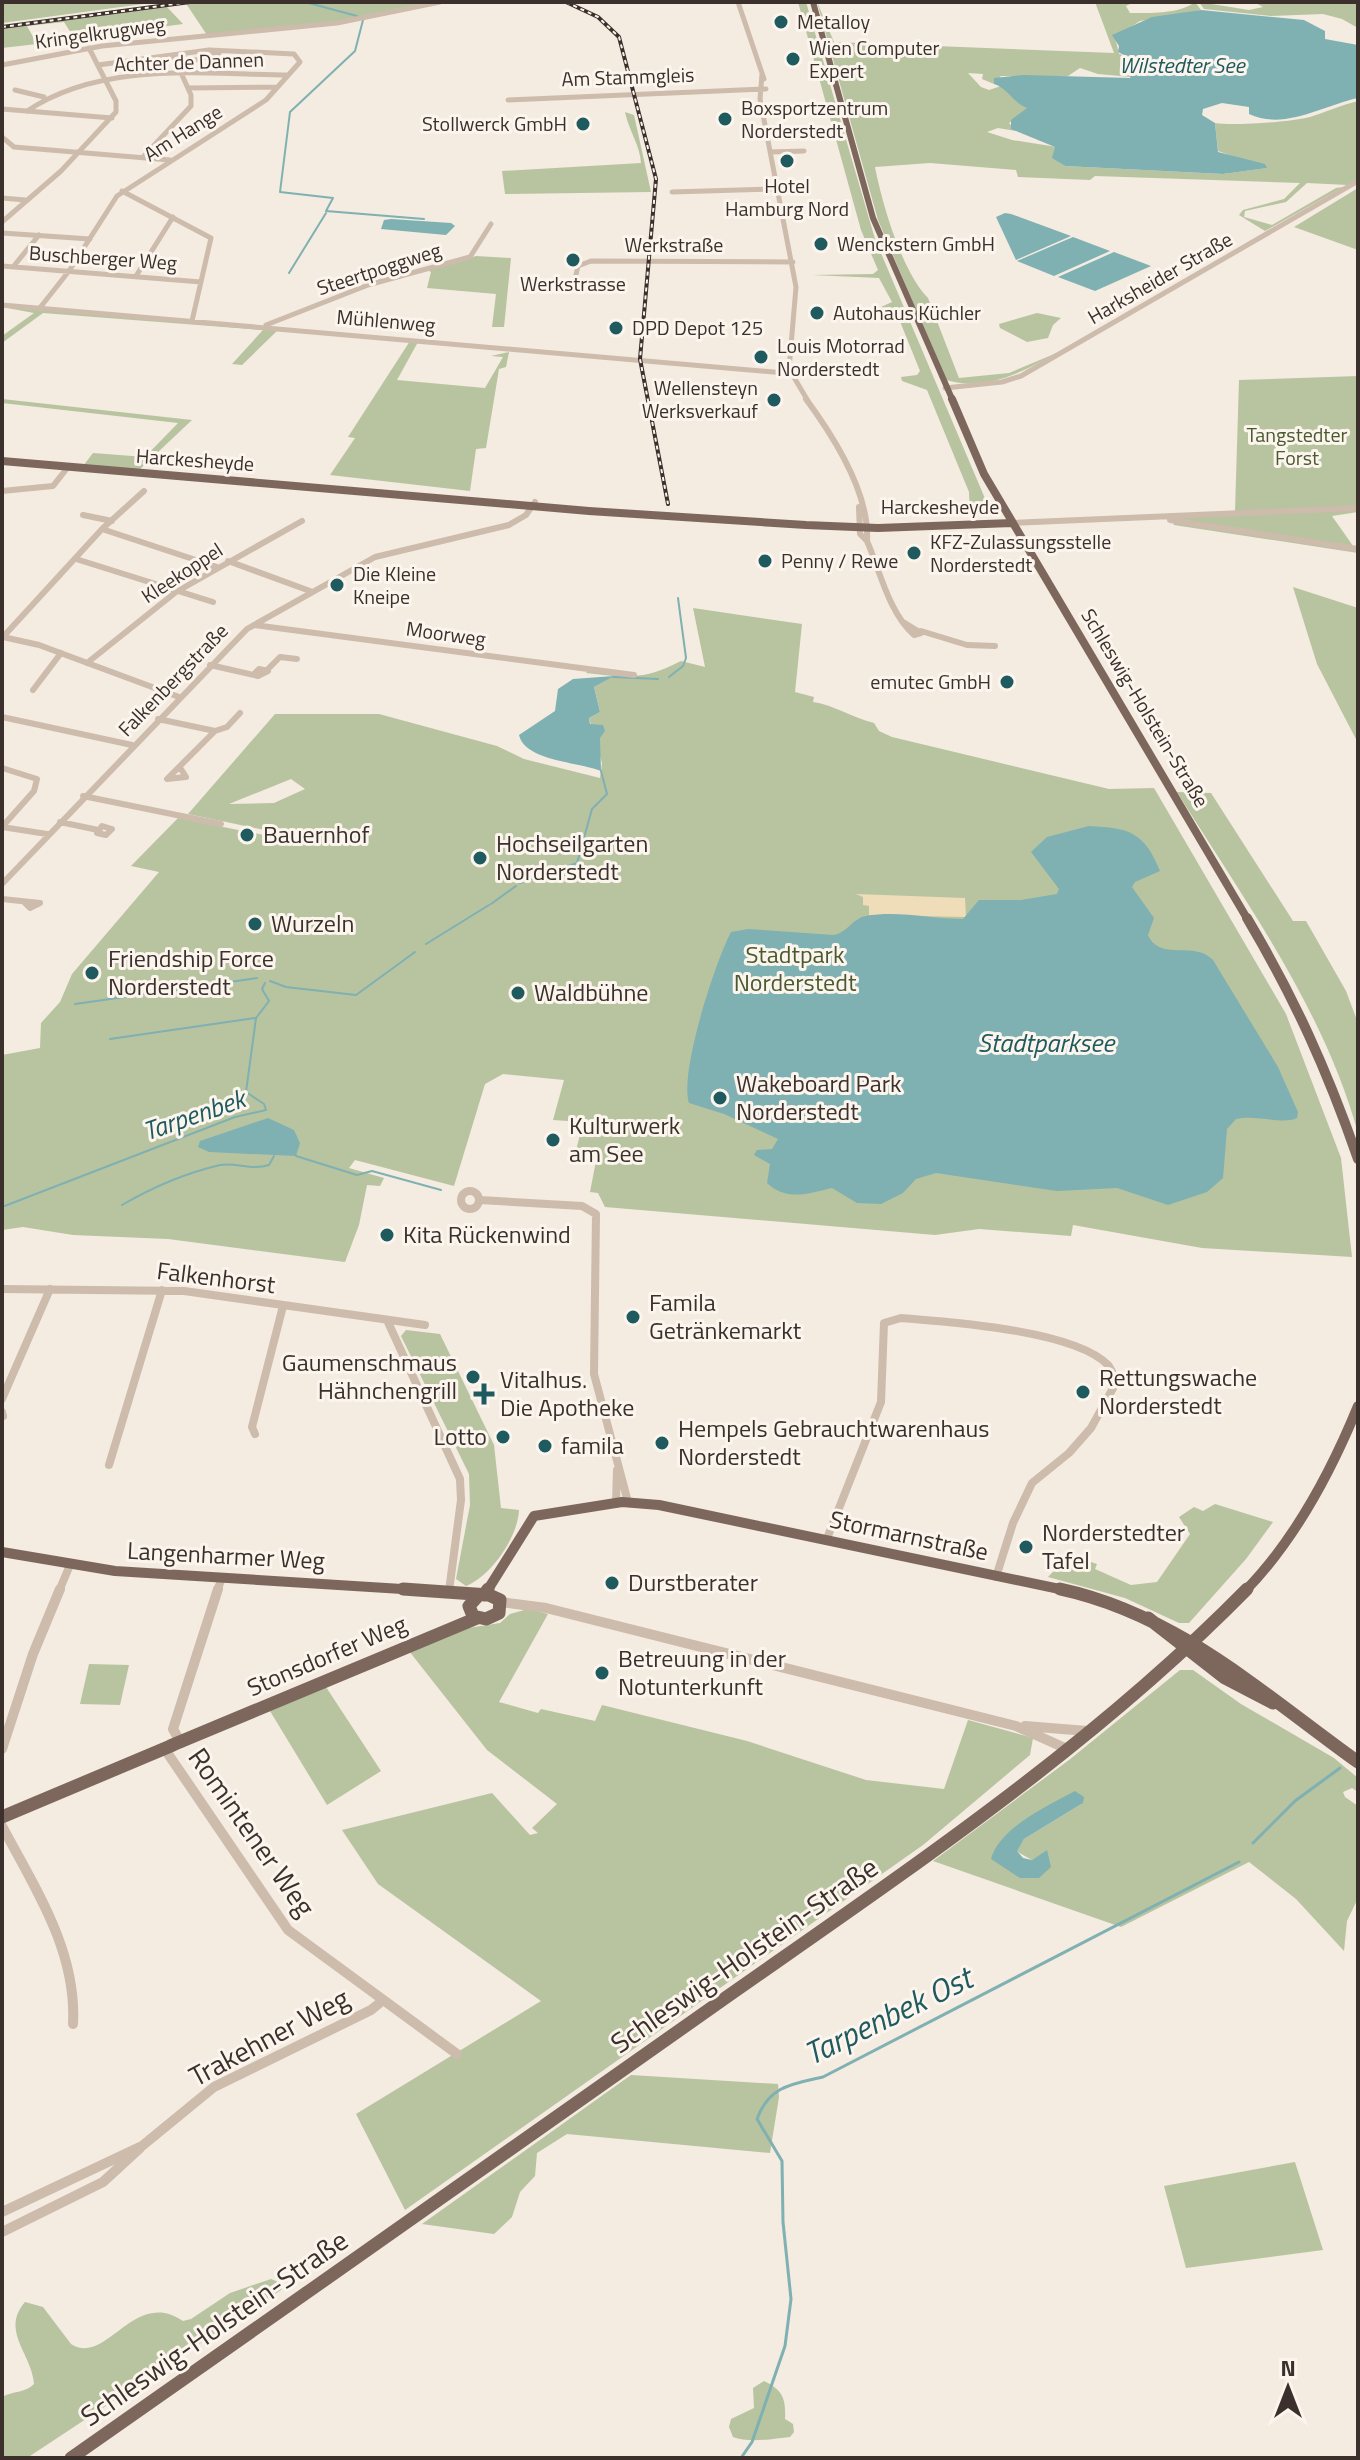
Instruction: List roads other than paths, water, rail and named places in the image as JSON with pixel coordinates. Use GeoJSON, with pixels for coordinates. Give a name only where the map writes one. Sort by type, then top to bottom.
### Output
{"type":"FeatureCollection","features":[{"type":"Feature","properties":{"kind":"main road","name":"Schleswig-Holstein-Straße"},"geometry":{"type":"LineString","coordinates":[[813,2],[866,200],[984,474],[1279,972],[1328,1072],[1358,1159]]}},
{"type":"Feature","properties":{"kind":"main road","name":"Harckesheyde"},"geometry":{"type":"LineString","coordinates":[[2,461],[534,504],[863,525],[1012,523]]}},
{"type":"Feature","properties":{"kind":"main road","name":"Schleswig-Holstein-Straße"},"geometry":{"type":"LineString","coordinates":[[71,2458],[949,1841],[1087,1731],[1244,1595],[1282,1550],[1335,1462],[1358,1406]]}},
{"type":"Feature","properties":{"kind":"main road","name":"Stormarnstraße"},"geometry":{"type":"LineString","coordinates":[[485,1604],[529,1521],[540,1514],[622,1499],[654,1504],[1083,1594],[1147,1617],[1189,1645],[1245,1691],[1279,1706],[1358,1762]]}},
{"type":"Feature","properties":{"kind":"main road","name":"Langenharmer Weg"},"geometry":{"type":"LineString","coordinates":[[2,1552],[70,1565],[449,1592],[485,1604]]}},
{"type":"Feature","properties":{"kind":"main road","name":"Stonsdorfer Weg"},"geometry":{"type":"LineString","coordinates":[[2,1817],[439,1631],[485,1604]]}},
{"type":"Feature","properties":{"kind":"street","name":"Kringelkrugweg"},"geometry":{"type":"LineString","coordinates":[[2,65],[89,48],[337,23],[440,2]]}},
{"type":"Feature","properties":{"kind":"street"},"geometry":{"type":"LineString","coordinates":[[738,2],[762,74],[762,103],[770,152],[793,262],[797,304],[793,372],[802,392],[838,442],[867,541],[911,635],[921,631],[967,645],[995,646]]}},
{"type":"Feature","properties":{"kind":"street"},"geometry":{"type":"LineString","coordinates":[[2,222],[80,152],[112,118],[116,101],[89,48]]}},
{"type":"Feature","properties":{"kind":"street"},"geometry":{"type":"LineString","coordinates":[[98,65],[170,57],[183,60],[213,57],[219,53],[268,50],[294,54],[300,64],[288,75]]}},
{"type":"Feature","properties":{"kind":"street"},"geometry":{"type":"LineString","coordinates":[[143,157],[191,106],[182,75]]}},
{"type":"Feature","properties":{"kind":"street","name":"Achter de Dannen"},"geometry":{"type":"LineString","coordinates":[[27,111],[45,97],[105,81],[182,75],[288,75]]}},
{"type":"Feature","properties":{"kind":"street","name":"Am Hange"},"geometry":{"type":"LineString","coordinates":[[39,309],[69,271],[122,191],[266,100],[288,75]]}},
{"type":"Feature","properties":{"kind":"street"},"geometry":{"type":"LineString","coordinates":[[188,88],[277,87]]}},
{"type":"Feature","properties":{"kind":"street","name":"Achter de Dannen"},"geometry":{"type":"LineString","coordinates":[[15,90],[45,97]]}},
{"type":"Feature","properties":{"kind":"street","name":"Am Stammgleis"},"geometry":{"type":"LineString","coordinates":[[509,100],[524,97],[763,90]]}},
{"type":"Feature","properties":{"kind":"street"},"geometry":{"type":"LineString","coordinates":[[2,109],[112,118]]}},
{"type":"Feature","properties":{"kind":"street"},"geometry":{"type":"LineString","coordinates":[[2,137],[14,147],[170,160]]}},
{"type":"Feature","properties":{"kind":"street"},"geometry":{"type":"LineString","coordinates":[[770,152],[804,151]]}},
{"type":"Feature","properties":{"kind":"street","name":"Harksheider Straße"},"geometry":{"type":"LineString","coordinates":[[945,386],[972,385],[1021,376],[1358,181]]}},
{"type":"Feature","properties":{"kind":"street"},"geometry":{"type":"LineString","coordinates":[[672,192],[777,189]]}},
{"type":"Feature","properties":{"kind":"street"},"geometry":{"type":"LineString","coordinates":[[122,191],[211,238],[192,321]]}},
{"type":"Feature","properties":{"kind":"street"},"geometry":{"type":"LineString","coordinates":[[2,198],[25,200]]}},
{"type":"Feature","properties":{"kind":"street"},"geometry":{"type":"LineString","coordinates":[[136,276],[173,217]]}},
{"type":"Feature","properties":{"kind":"street","name":"Steertpoggweg"},"geometry":{"type":"LineString","coordinates":[[262,326],[368,285],[470,257],[491,224]]}},
{"type":"Feature","properties":{"kind":"street"},"geometry":{"type":"LineString","coordinates":[[2,233],[90,239]]}},
{"type":"Feature","properties":{"kind":"street"},"geometry":{"type":"LineString","coordinates":[[13,267],[39,235]]}},
{"type":"Feature","properties":{"kind":"street","name":"Werkstraße"},"geometry":{"type":"LineString","coordinates":[[579,286],[575,279],[578,266],[591,261],[793,262]]}},
{"type":"Feature","properties":{"kind":"street","name":"Buschberger Weg"},"geometry":{"type":"LineString","coordinates":[[2,266],[201,282]]}},
{"type":"Feature","properties":{"kind":"street","name":"Mühlenweg"},"geometry":{"type":"LineString","coordinates":[[2,305],[793,372]]}},
{"type":"Feature","properties":{"kind":"street"},"geometry":{"type":"LineString","coordinates":[[2,491],[53,486],[68,467]]}},
{"type":"Feature","properties":{"kind":"street"},"geometry":{"type":"LineString","coordinates":[[144,491],[102,529],[2,638],[61,653],[179,697]]}},
{"type":"Feature","properties":{"kind":"street","name":"Falkenbergstraße"},"geometry":{"type":"LineString","coordinates":[[2,884],[132,745],[253,625],[310,591],[384,554],[509,525],[534,504]]}},
{"type":"Feature","properties":{"kind":"street"},"geometry":{"type":"LineString","coordinates":[[1012,523],[1358,508]]}},
{"type":"Feature","properties":{"kind":"street"},"geometry":{"type":"LineString","coordinates":[[83,515],[112,521]]}},
{"type":"Feature","properties":{"kind":"street"},"geometry":{"type":"LineString","coordinates":[[1149,517],[1358,549]]}},
{"type":"Feature","properties":{"kind":"street","name":"Kleekoppel"},"geometry":{"type":"LineString","coordinates":[[87,663],[176,592],[302,521]]}},
{"type":"Feature","properties":{"kind":"street"},"geometry":{"type":"LineString","coordinates":[[102,529],[217,567]]}},
{"type":"Feature","properties":{"kind":"street"},"geometry":{"type":"LineString","coordinates":[[76,559],[213,602]]}},
{"type":"Feature","properties":{"kind":"street"},"geometry":{"type":"LineString","coordinates":[[228,561],[310,591]]}},
{"type":"Feature","properties":{"kind":"street","name":"Moorweg"},"geometry":{"type":"LineString","coordinates":[[253,625],[634,675]]}},
{"type":"Feature","properties":{"kind":"street"},"geometry":{"type":"LineString","coordinates":[[33,690],[61,653]]}},
{"type":"Feature","properties":{"kind":"street"},"geometry":{"type":"LineString","coordinates":[[210,665],[265,675],[280,657],[297,659]]}},
{"type":"Feature","properties":{"kind":"street"},"geometry":{"type":"LineString","coordinates":[[181,769],[215,731],[227,727],[240,713]]}},
{"type":"Feature","properties":{"kind":"street"},"geometry":{"type":"LineString","coordinates":[[2,717],[132,745]]}},
{"type":"Feature","properties":{"kind":"street"},"geometry":{"type":"LineString","coordinates":[[158,719],[215,731]]}},
{"type":"Feature","properties":{"kind":"street"},"geometry":{"type":"LineString","coordinates":[[2,768],[37,779],[34,791],[2,827]]}},
{"type":"Feature","properties":{"kind":"street"},"geometry":{"type":"LineString","coordinates":[[83,796],[221,824]]}},
{"type":"Feature","properties":{"kind":"street"},"geometry":{"type":"LineString","coordinates":[[60,822],[98,830]]}},
{"type":"Feature","properties":{"kind":"street"},"geometry":{"type":"LineString","coordinates":[[2,827],[47,834]]}},
{"type":"Feature","properties":{"kind":"street"},"geometry":{"type":"LineString","coordinates":[[2,899],[24,902]]}},
{"type":"Feature","properties":{"kind":"street"},"geometry":{"type":"LineString","coordinates":[[480,1200],[582,1206],[596,1214],[594,1374],[622,1499]]}},
{"type":"Feature","properties":{"kind":"street","name":"Falkenhorst"},"geometry":{"type":"LineString","coordinates":[[2,1289],[162,1290],[421,1325],[401,1329],[396,1342]]}},
{"type":"Feature","properties":{"kind":"street"},"geometry":{"type":"LineString","coordinates":[[2,1399],[50,1289]]}},
{"type":"Feature","properties":{"kind":"street"},"geometry":{"type":"LineString","coordinates":[[109,1465],[132,1406],[162,1290]]}},
{"type":"Feature","properties":{"kind":"street"},"geometry":{"type":"LineString","coordinates":[[255,1434],[252,1427],[283,1306]]}},
{"type":"Feature","properties":{"kind":"street"},"geometry":{"type":"LineString","coordinates":[[826,1541],[881,1402],[884,1323],[901,1318],[1004,1327],[1099,1358],[1114,1370],[1117,1381],[1091,1428],[1069,1453],[1032,1483],[1013,1523],[996,1577]]}},
{"type":"Feature","properties":{"kind":"street"},"geometry":{"type":"LineString","coordinates":[[387,1320],[460,1479],[461,1500],[449,1592]]}},
{"type":"Feature","properties":{"kind":"street"},"geometry":{"type":"LineString","coordinates":[[2,1749],[33,1654],[70,1565]]}},
{"type":"Feature","properties":{"kind":"street","name":"Romintener Weg"},"geometry":{"type":"LineString","coordinates":[[222,1578],[183,1687],[173,1729],[173,1744],[288,1930],[457,2054]]}},
{"type":"Feature","properties":{"kind":"street"},"geometry":{"type":"LineString","coordinates":[[485,1604],[529,1605],[1016,1726],[1087,1731]]}},
{"type":"Feature","properties":{"kind":"street"},"geometry":{"type":"LineString","coordinates":[[1016,1726],[1065,1748]]}},
{"type":"Feature","properties":{"kind":"street"},"geometry":{"type":"LineString","coordinates":[[2,1826],[43,1907],[69,1972],[76,1994],[73,2024]]}},
{"type":"Feature","properties":{"kind":"street","name":"Trakehner Weg"},"geometry":{"type":"LineString","coordinates":[[2,2232],[103,2182],[214,2087],[371,2010],[382,2001]]}},
{"type":"Feature","properties":{"kind":"street","name":"Trakehner Weg"},"geometry":{"type":"LineString","coordinates":[[2,2212],[142,2146]]}},
{"type":"Feature","properties":{"kind":"water","name":"Wilstedter See"},"geometry":{"type":"Polygon","coordinates":[[[1201,10],[1304,20],[1325,31],[1325,39],[1358,45],[1358,98],[1304,115],[1276,120],[1249,114],[1249,107],[1222,103],[1203,109],[1202,115],[1215,123],[1218,152],[1265,164],[1267,168],[1223,174],[1065,166],[1052,158],[1055,147],[1011,129],[1011,120],[1027,108],[994,84],[994,78],[1024,75],[1130,78],[1134,69],[1125,62],[1126,56],[1118,52],[1119,46],[1112,35],[1152,17],[1201,10]]]}},
{"type":"Feature","properties":{"kind":"water"},"geometry":{"type":"Polygon","coordinates":[[[1005,213],[1071,236],[1016,260],[996,217],[1005,213]]]}},
{"type":"Feature","properties":{"kind":"water"},"geometry":{"type":"Polygon","coordinates":[[[384,220],[451,223],[455,226],[446,235],[381,229],[384,220]]]}},
{"type":"Feature","properties":{"kind":"water"},"geometry":{"type":"Polygon","coordinates":[[[1073,237],[1110,251],[1054,276],[1017,261],[1073,237]]]}},
{"type":"Feature","properties":{"kind":"water"},"geometry":{"type":"Polygon","coordinates":[[[1114,252],[1151,266],[1095,291],[1058,277],[1114,252]]]}},
{"type":"Feature","properties":{"kind":"water"},"geometry":{"type":"Polygon","coordinates":[[[614,676],[594,687],[600,712],[589,718],[590,724],[603,725],[605,731],[600,738],[601,771],[542,755],[523,744],[519,735],[555,711],[558,689],[573,679],[614,676]]]}},
{"type":"Feature","properties":{"kind":"water","name":"Stadtparksee"},"geometry":{"type":"Polygon","coordinates":[[[1089,826],[1125,831],[1148,848],[1160,871],[1135,882],[1132,887],[1154,918],[1148,935],[1153,943],[1161,947],[1197,951],[1213,960],[1278,1067],[1298,1112],[1297,1118],[1291,1120],[1236,1119],[1227,1129],[1223,1178],[1207,1192],[1168,1205],[1117,1188],[1057,1191],[936,1173],[916,1179],[903,1193],[881,1204],[857,1203],[832,1188],[791,1194],[767,1183],[770,1164],[754,1155],[757,1150],[772,1149],[778,1139],[724,1114],[689,1103],[687,1088],[694,1043],[708,990],[731,932],[748,929],[834,935],[866,916],[902,914],[963,919],[979,900],[1021,900],[1057,894],[1059,889],[1031,852],[1047,837],[1089,826]]]}},
{"type":"Feature","properties":{"kind":"water"},"geometry":{"type":"Polygon","coordinates":[[[268,1118],[294,1130],[300,1143],[296,1156],[209,1152],[198,1147],[200,1141],[268,1118]]]}},
{"type":"Feature","properties":{"kind":"water"},"geometry":{"type":"Polygon","coordinates":[[[1075,1791],[1084,1797],[1083,1803],[1024,1839],[1017,1851],[1023,1858],[1032,1860],[1047,1850],[1051,1867],[1039,1878],[1020,1878],[991,1859],[1004,1837],[1014,1828],[1075,1791]]]}},
{"type":"Feature","properties":{"kind":"waterway"},"geometry":{"type":"LineString","coordinates":[[305,2],[357,16]]}},
{"type":"Feature","properties":{"kind":"waterway"},"geometry":{"type":"LineString","coordinates":[[363,20],[355,51],[290,112],[280,192],[333,198],[326,211],[424,219]]}},
{"type":"Feature","properties":{"kind":"waterway"},"geometry":{"type":"LineString","coordinates":[[289,273],[326,213]]}},
{"type":"Feature","properties":{"kind":"waterway"},"geometry":{"type":"LineString","coordinates":[[669,677],[683,666],[686,658],[678,598]]}},
{"type":"Feature","properties":{"kind":"waterway"},"geometry":{"type":"LineString","coordinates":[[613,677],[658,679]]}},
{"type":"Feature","properties":{"kind":"waterway","name":"Tarpenbek"},"geometry":{"type":"LineString","coordinates":[[520,883],[577,863],[592,809],[607,794],[601,771]]}},
{"type":"Feature","properties":{"kind":"waterway","name":"Tarpenbek"},"geometry":{"type":"LineString","coordinates":[[491,904],[516,886]]}},
{"type":"Feature","properties":{"kind":"waterway","name":"Tarpenbek"},"geometry":{"type":"LineString","coordinates":[[426,944],[489,905]]}},
{"type":"Feature","properties":{"kind":"waterway","name":"Tarpenbek"},"geometry":{"type":"LineString","coordinates":[[270,981],[286,987],[356,995],[415,952]]}},
{"type":"Feature","properties":{"kind":"waterway"},"geometry":{"type":"LineString","coordinates":[[75,1004],[257,978]]}},
{"type":"Feature","properties":{"kind":"waterway","name":"Tarpenbek"},"geometry":{"type":"LineString","coordinates":[[2,1207],[235,1117],[266,1110],[264,1104],[246,1092],[256,1018],[269,1001],[262,989],[265,983]]}},
{"type":"Feature","properties":{"kind":"waterway"},"geometry":{"type":"LineString","coordinates":[[110,1039],[255,1018]]}},
{"type":"Feature","properties":{"kind":"waterway"},"geometry":{"type":"LineString","coordinates":[[122,1205],[195,1172],[226,1164],[262,1167],[269,1165],[274,1156]]}},
{"type":"Feature","properties":{"kind":"waterway"},"geometry":{"type":"LineString","coordinates":[[296,1156],[357,1175],[372,1171],[441,1190]]}},
{"type":"Feature","properties":{"kind":"waterway","name":"Tarpenbek Ost"},"geometry":{"type":"LineString","coordinates":[[1253,1843],[1295,1801],[1340,1768]]}},
{"type":"Feature","properties":{"kind":"waterway","name":"Tarpenbek Ost"},"geometry":{"type":"LineString","coordinates":[[741,2458],[752,2442],[785,2346],[791,2299],[783,2222],[782,2161],[757,2119],[768,2100],[783,2088],[823,2077],[1239,1862]]}},
{"type":"Feature","properties":{"kind":"railway"},"geometry":{"type":"LineString","coordinates":[[2,27],[190,2]]}},
{"type":"Feature","properties":{"kind":"railway"},"geometry":{"type":"LineString","coordinates":[[566,2],[598,17],[619,37],[656,179],[640,359],[668,504]]}},
{"type":"Feature","properties":{"kind":"place","name":"Metalloy"},"geometry":{"type":"Point","coordinates":[781,22]}},
{"type":"Feature","properties":{"kind":"place","name":"Wien Computer Expert"},"geometry":{"type":"Point","coordinates":[793,59]}},
{"type":"Feature","properties":{"kind":"place","name":"Boxsportzentrum Norderstedt"},"geometry":{"type":"Point","coordinates":[725,119]}},
{"type":"Feature","properties":{"kind":"place","name":"Stollwerck GmbH"},"geometry":{"type":"Point","coordinates":[583,124]}},
{"type":"Feature","properties":{"kind":"place","name":"Hotel Hamburg Nord"},"geometry":{"type":"Point","coordinates":[787,161]}},
{"type":"Feature","properties":{"kind":"place","name":"Wenckstern GmbH"},"geometry":{"type":"Point","coordinates":[821,244]}},
{"type":"Feature","properties":{"kind":"place","name":"Werkstrasse"},"geometry":{"type":"Point","coordinates":[573,260]}},
{"type":"Feature","properties":{"kind":"place","name":"Autohaus Küchler"},"geometry":{"type":"Point","coordinates":[817,313]}},
{"type":"Feature","properties":{"kind":"place","name":"DPD Depot 125"},"geometry":{"type":"Point","coordinates":[616,328]}},
{"type":"Feature","properties":{"kind":"place","name":"Louis Motorrad Norderstedt"},"geometry":{"type":"Point","coordinates":[761,357]}},
{"type":"Feature","properties":{"kind":"place","name":"Wellensteyn Werksverkauf"},"geometry":{"type":"Point","coordinates":[774,400]}},
{"type":"Feature","properties":{"kind":"place","name":"KFZ-Zulassungsstelle Norderstedt"},"geometry":{"type":"Point","coordinates":[914,553]}},
{"type":"Feature","properties":{"kind":"place","name":"Penny / Rewe"},"geometry":{"type":"Point","coordinates":[765,561]}},
{"type":"Feature","properties":{"kind":"place","name":"Die Kleine Kneipe"},"geometry":{"type":"Point","coordinates":[337,585]}},
{"type":"Feature","properties":{"kind":"place","name":"emutec GmbH"},"geometry":{"type":"Point","coordinates":[1007,682]}},
{"type":"Feature","properties":{"kind":"place","name":"Bauernhof"},"geometry":{"type":"Point","coordinates":[247,835]}},
{"type":"Feature","properties":{"kind":"place","name":"Hochseilgarten Norderstedt"},"geometry":{"type":"Point","coordinates":[480,858]}},
{"type":"Feature","properties":{"kind":"place","name":"Wurzeln"},"geometry":{"type":"Point","coordinates":[255,924]}},
{"type":"Feature","properties":{"kind":"place","name":"Friendship Force Norderstedt"},"geometry":{"type":"Point","coordinates":[92,973]}},
{"type":"Feature","properties":{"kind":"place","name":"Waldbühne"},"geometry":{"type":"Point","coordinates":[518,993]}},
{"type":"Feature","properties":{"kind":"place","name":"Wakeboard Park Norderstedt"},"geometry":{"type":"Point","coordinates":[720,1098]}},
{"type":"Feature","properties":{"kind":"place","name":"Kulturwerk am See"},"geometry":{"type":"Point","coordinates":[553,1140]}},
{"type":"Feature","properties":{"kind":"place","name":"Kita Rückenwind"},"geometry":{"type":"Point","coordinates":[387,1235]}},
{"type":"Feature","properties":{"kind":"place","name":"Famila Getränkemarkt"},"geometry":{"type":"Point","coordinates":[633,1317]}},
{"type":"Feature","properties":{"kind":"place","name":"Gaumenschmaus Hähnchengrill"},"geometry":{"type":"Point","coordinates":[473,1377]}},
{"type":"Feature","properties":{"kind":"place","name":"Rettungswache Norderstedt"},"geometry":{"type":"Point","coordinates":[1083,1392]}},
{"type":"Feature","properties":{"kind":"place","name":"Vitalhus. Die Apotheke"},"geometry":{"type":"Point","coordinates":[484,1394]}},
{"type":"Feature","properties":{"kind":"place","name":"Lotto"},"geometry":{"type":"Point","coordinates":[503,1437]}},
{"type":"Feature","properties":{"kind":"place","name":"Hempels Gebrauchtwarenhaus Norderstedt"},"geometry":{"type":"Point","coordinates":[662,1443]}},
{"type":"Feature","properties":{"kind":"place","name":"famila"},"geometry":{"type":"Point","coordinates":[545,1446]}},
{"type":"Feature","properties":{"kind":"place","name":"Norderstedter Tafel"},"geometry":{"type":"Point","coordinates":[1026,1547]}},
{"type":"Feature","properties":{"kind":"place","name":"Durstberater"},"geometry":{"type":"Point","coordinates":[612,1583]}},
{"type":"Feature","properties":{"kind":"place","name":"Betreuung in der Notunterkunft"},"geometry":{"type":"Point","coordinates":[602,1673]}},
{"type":"Feature","properties":{"kind":"park label","name":"Tangstedter Forst"},"geometry":{"type":"Point","coordinates":[1297,446]}},
{"type":"Feature","properties":{"kind":"park label","name":"Stadtpark Norderstedt"},"geometry":{"type":"Point","coordinates":[795,969]}}]}
